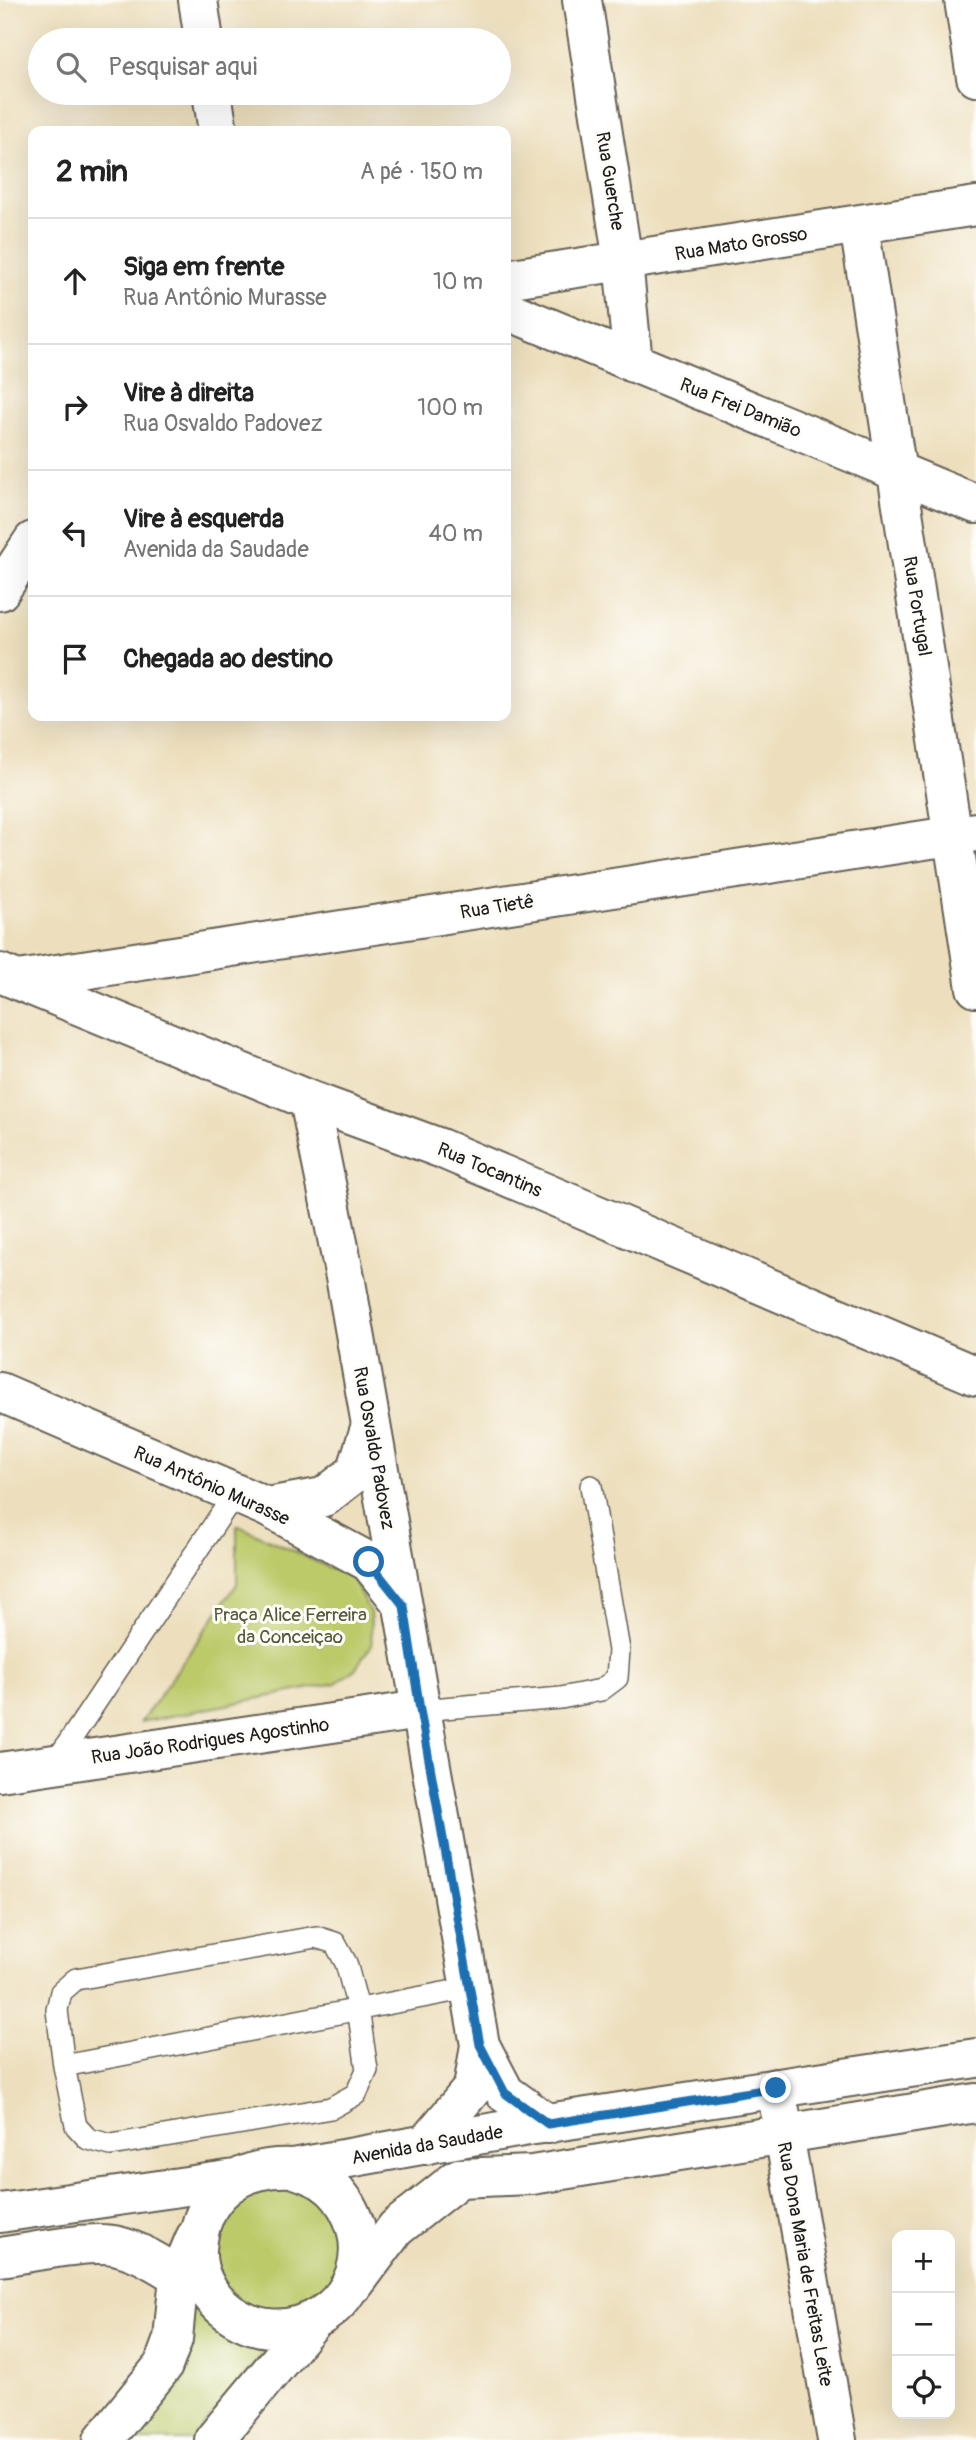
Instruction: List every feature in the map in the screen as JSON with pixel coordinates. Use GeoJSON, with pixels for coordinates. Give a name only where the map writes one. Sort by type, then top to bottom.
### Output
{"type":"FeatureCollection","features":[{"type":"Feature","properties":{"kind":"street"},"geometry":{"type":"LineString","coordinates":[[198,0],[202,28]]}},
{"type":"Feature","properties":{"kind":"street","name":"Rua Guerche"},"geometry":{"type":"LineString","coordinates":[[582,0],[624,261],[633,363]]}},
{"type":"Feature","properties":{"kind":"street"},"geometry":{"type":"LineString","coordinates":[[964,0],[976,77]]}},
{"type":"Feature","properties":{"kind":"street"},"geometry":{"type":"LineString","coordinates":[[214,105],[217,126]]}},
{"type":"Feature","properties":{"kind":"street","name":"Rua Mato Grosso"},"geometry":{"type":"LineString","coordinates":[[511,278],[976,206]]}},
{"type":"Feature","properties":{"kind":"street","name":"Rua Portugal"},"geometry":{"type":"LineString","coordinates":[[859,225],[897,471],[964,834],[976,988]]}},
{"type":"Feature","properties":{"kind":"street","name":"Rua Frei Damião"},"geometry":{"type":"LineString","coordinates":[[511,312],[976,504]]}},
{"type":"Feature","properties":{"kind":"street"},"geometry":{"type":"LineString","coordinates":[[0,591],[28,549]]}},
{"type":"Feature","properties":{"kind":"street","name":"Rua Tietê"},"geometry":{"type":"LineString","coordinates":[[9,977],[964,834]]}},
{"type":"Feature","properties":{"kind":"street","name":"Rua Tocantins"},"geometry":{"type":"LineString","coordinates":[[9,977],[309,1100],[440,1148],[976,1376]]}},
{"type":"Feature","properties":{"kind":"street","name":"Rua Osvaldo Padovez"},"geometry":{"type":"LineString","coordinates":[[309,1100],[346,1282],[480,2045],[505,2093],[548,2124]]}},
{"type":"Feature","properties":{"kind":"street","name":"Rua Antônio Murasse"},"geometry":{"type":"LineString","coordinates":[[0,1392],[251,1499],[369,1562],[404,1606]]}},
{"type":"Feature","properties":{"kind":"street"},"geometry":{"type":"LineString","coordinates":[[251,1499],[324,1497],[356,1472],[370,1427]]}},
{"type":"Feature","properties":{"kind":"street","name":"Rua João Rodrigues Agostinho"},"geometry":{"type":"LineString","coordinates":[[0,1772],[420,1710]]}},
{"type":"Feature","properties":{"kind":"street","name":"Rua Osvaldo Padovez"},"geometry":{"type":"LineString","coordinates":[[425,2145],[473,2088],[480,2045]]}},
{"type":"Feature","properties":{"kind":"street","name":"Avenida da Saudade"},"geometry":{"type":"LineString","coordinates":[[293,2168],[548,2124],[976,2058]]}},
{"type":"Feature","properties":{"kind":"street","name":"Rua Dona Maria de Freitas Leite"},"geometry":{"type":"LineString","coordinates":[[776,2088],[837,2440]]}},
{"type":"Feature","properties":{"kind":"street","name":"Avenida da Saudade"},"geometry":{"type":"LineString","coordinates":[[345,2295],[396,2228],[458,2178],[532,2175],[976,2102]]}},
{"type":"Feature","properties":{"kind":"street"},"geometry":{"type":"LineString","coordinates":[[0,2213],[235,2179],[263,2169],[293,2168],[324,2181],[346,2204],[359,2234],[358,2266],[345,2295],[311,2323],[214,2440]]}},
{"type":"Feature","properties":{"kind":"street"},"geometry":{"type":"LineString","coordinates":[[103,2440],[163,2366],[193,2283],[199,2229],[212,2201],[235,2179]]}},
{"type":"Feature","properties":{"kind":"street"},"geometry":{"type":"LineString","coordinates":[[0,2257],[83,2245],[117,2245],[146,2257],[193,2283],[235,2318],[260,2328],[288,2330],[311,2323]]}},
{"type":"Feature","properties":{"kind":"lane"},"geometry":{"type":"LineString","coordinates":[[420,1710],[561,1698],[601,1690],[617,1678],[619,1650],[591,1486]]}},
{"type":"Feature","properties":{"kind":"lane"},"geometry":{"type":"LineString","coordinates":[[55,1763],[251,1499]]}},
{"type":"Feature","properties":{"kind":"lane"},"geometry":{"type":"LineString","coordinates":[[316,1937],[335,1943],[346,1963],[358,2008],[367,2070],[356,2094],[331,2108],[111,2144],[88,2139],[76,2126],[64,2066],[57,2010],[61,1992],[76,1979],[316,1937]]}},
{"type":"Feature","properties":{"kind":"lane"},"geometry":{"type":"LineString","coordinates":[[64,2066],[469,1987]]}},
{"type":"Feature","properties":{"kind":"green space","name":"Praça Alice Ferreira da Conceiçao"},"geometry":{"type":"Polygon","coordinates":[[[237,1525],[352,1578],[370,1612],[372,1644],[355,1669],[336,1683],[141,1722],[237,1584],[237,1525]]]}},
{"type":"Feature","properties":{"kind":"green space"},"geometry":{"type":"Polygon","coordinates":[[[262,2181],[321,2194],[348,2248],[322,2303],[263,2318],[215,2280],[214,2219],[262,2181]]]}},
{"type":"Feature","properties":{"kind":"green space"},"geometry":{"type":"Polygon","coordinates":[[[198,2297],[275,2339],[192,2440],[125,2440],[198,2297]]]}},
{"type":"Feature","properties":{"kind":"route"},"geometry":{"type":"LineString","coordinates":[[369,1562],[404,1606],[480,2045],[505,2093],[548,2124],[776,2088]]}}]}
